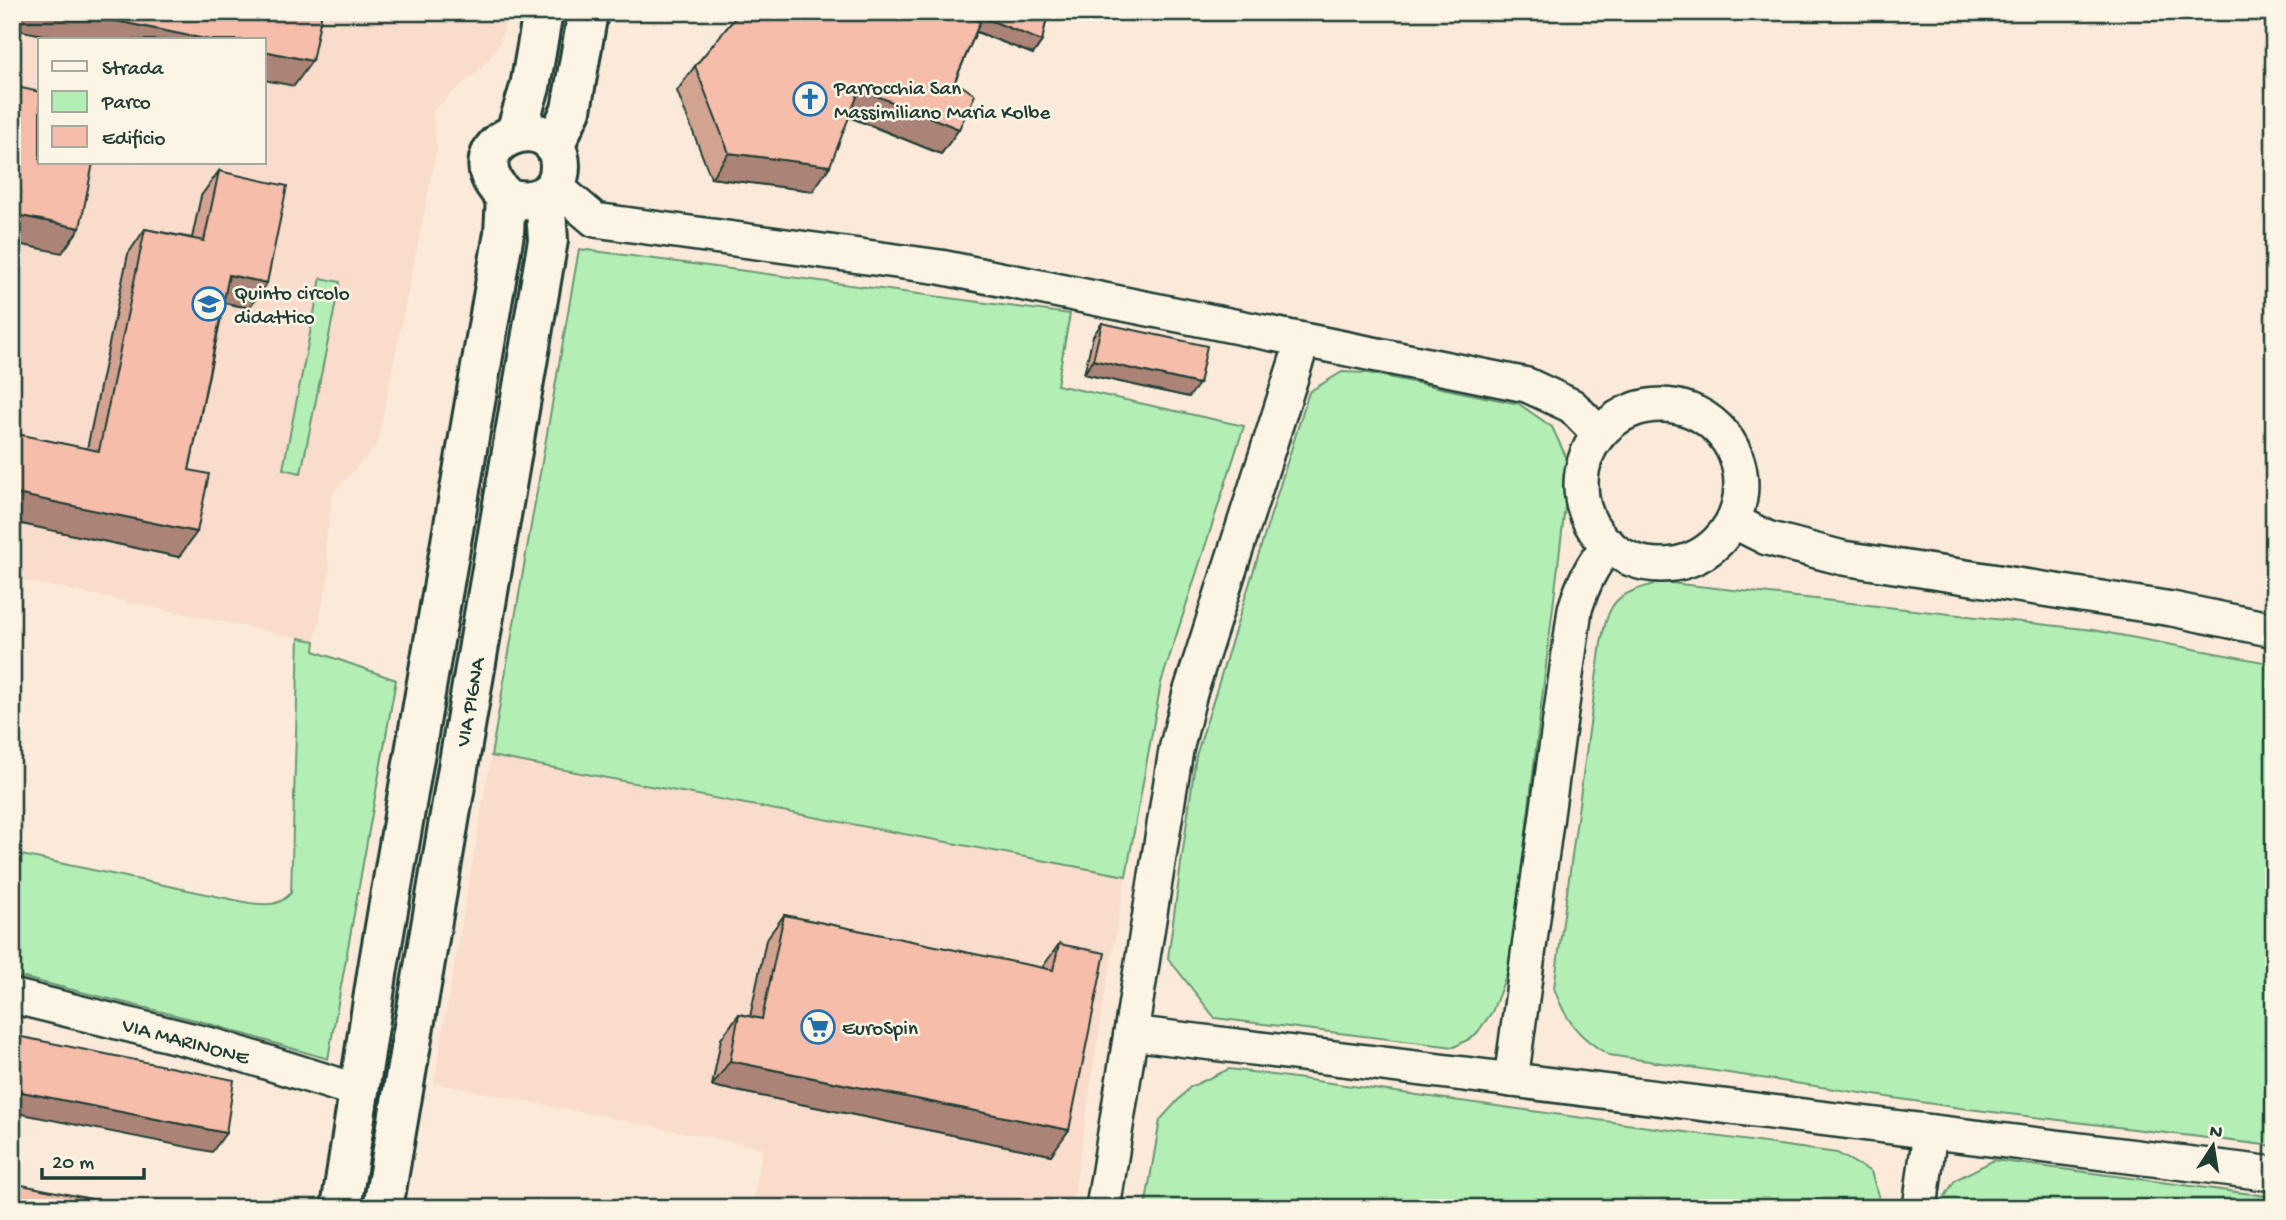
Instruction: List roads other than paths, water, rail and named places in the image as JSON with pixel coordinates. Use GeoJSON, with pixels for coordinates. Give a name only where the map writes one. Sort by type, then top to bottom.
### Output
{"type":"FeatureCollection","features":[{"type":"Feature","properties":{"kind":"main road"},"geometry":{"type":"LineString","coordinates":[[516,132],[530,87],[543,12]]}},
{"type":"Feature","properties":{"kind":"main road"},"geometry":{"type":"LineString","coordinates":[[554,146],[571,110],[588,12]]}},
{"type":"Feature","properties":{"kind":"main road"},"geometry":{"type":"LineString","coordinates":[[516,132],[530,132],[544,136],[554,146],[560,173],[550,191],[532,201],[519,202],[506,197],[495,187],[490,175],[489,161],[494,148],[504,138],[516,132]]}},
{"type":"Feature","properties":{"kind":"main road","name":"VIA PIGNA"},"geometry":{"type":"LineString","coordinates":[[383,1208],[548,240],[550,191]]}},
{"type":"Feature","properties":{"kind":"main road"},"geometry":{"type":"LineString","coordinates":[[341,1208],[358,1091],[504,233],[506,197]]}},
{"type":"Feature","properties":{"kind":"street"},"geometry":{"type":"LineString","coordinates":[[550,191],[595,220],[940,267],[1527,385],[1572,406],[1600,435]]}},
{"type":"Feature","properties":{"kind":"street"},"geometry":{"type":"LineString","coordinates":[[1103,1208],[1181,727],[1303,340]]}},
{"type":"Feature","properties":{"kind":"street"},"geometry":{"type":"LineString","coordinates":[[1652,406],[1686,410],[1704,418],[1717,428],[1727,440],[1740,470],[1740,496],[1733,521],[1724,535],[1707,550],[1686,561],[1670,565],[1633,560],[1609,545],[1594,529],[1587,516],[1581,489],[1585,461],[1600,435],[1621,416],[1652,406]]}},
{"type":"Feature","properties":{"kind":"street"},"geometry":{"type":"LineString","coordinates":[[1733,521],[1767,538],[1843,558],[2097,596],[2274,630]]}},
{"type":"Feature","properties":{"kind":"street"},"geometry":{"type":"LineString","coordinates":[[1511,1080],[1575,609],[1582,585],[1596,559],[1609,545]]}},
{"type":"Feature","properties":{"kind":"street","name":"VIA MARINONE"},"geometry":{"type":"LineString","coordinates":[[12,996],[215,1046],[358,1091]]}},
{"type":"Feature","properties":{"kind":"street"},"geometry":{"type":"LineString","coordinates":[[1130,1033],[2274,1174]]}},
{"type":"Feature","properties":{"kind":"street"},"geometry":{"type":"LineString","coordinates":[[1920,1208],[1930,1132]]}},
{"type":"Feature","properties":{"kind":"place","name":"Parrocchia San Massimiliano Maria Kolbe"},"geometry":{"type":"Point","coordinates":[810,99]}},
{"type":"Feature","properties":{"kind":"place","name":"Quinto circolo didattico"},"geometry":{"type":"Point","coordinates":[209,304]}},
{"type":"Feature","properties":{"kind":"place","name":"EuroSpin"},"geometry":{"type":"Point","coordinates":[818,1027]}}]}
